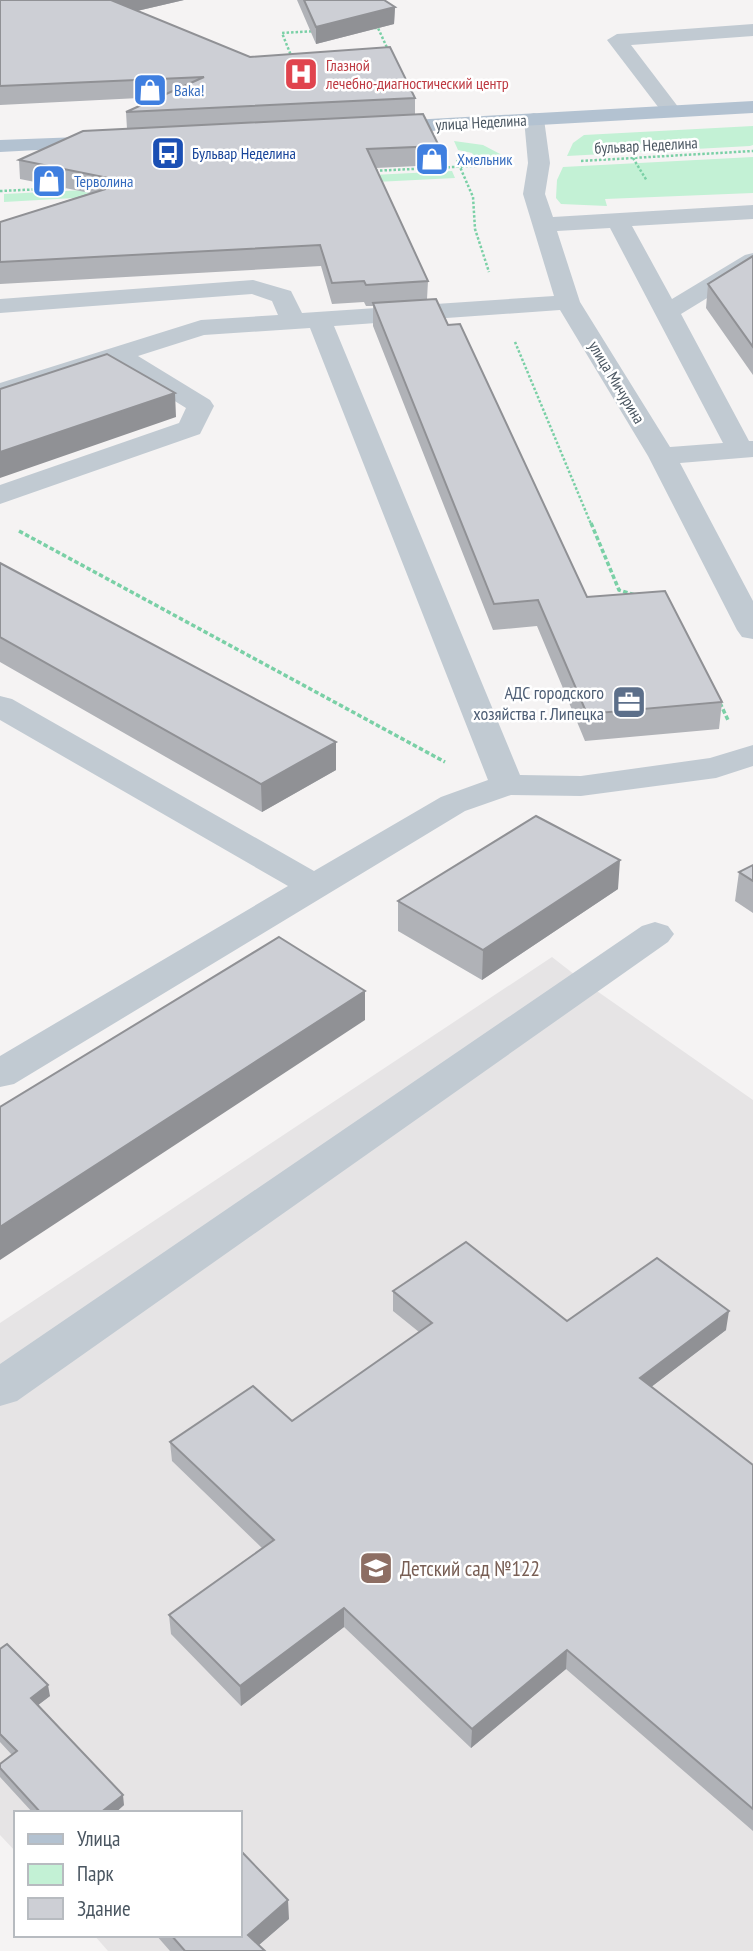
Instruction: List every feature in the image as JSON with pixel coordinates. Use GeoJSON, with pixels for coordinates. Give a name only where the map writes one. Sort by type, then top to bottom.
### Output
{"type":"FeatureCollection","features":[{"type":"Feature","properties":{"kind":"main road","name":"улица Неделина"},"geometry":{"type":"LineString","coordinates":[[351,130],[753,107]]}},
{"type":"Feature","properties":{"kind":"main road"},"geometry":{"type":"LineString","coordinates":[[0,146],[120,141]]}},
{"type":"Feature","properties":{"kind":"street"},"geometry":{"type":"LineString","coordinates":[[672,112],[617,40],[753,30]]}},
{"type":"Feature","properties":{"kind":"street","name":"улица Мичурина"},"geometry":{"type":"LineString","coordinates":[[534,119],[539,163],[534,194],[568,302],[662,456],[753,630]]}},
{"type":"Feature","properties":{"kind":"street"},"geometry":{"type":"LineString","coordinates":[[542,225],[753,212]]}},
{"type":"Feature","properties":{"kind":"street"},"geometry":{"type":"LineString","coordinates":[[617,220],[746,449],[662,456]]}},
{"type":"Feature","properties":{"kind":"street"},"geometry":{"type":"LineString","coordinates":[[667,312],[753,260]]}},
{"type":"Feature","properties":{"kind":"street"},"geometry":{"type":"LineString","coordinates":[[0,306],[253,287],[282,296],[307,321],[501,787]]}},
{"type":"Feature","properties":{"kind":"street"},"geometry":{"type":"LineString","coordinates":[[0,392],[201,328],[568,302]]}},
{"type":"Feature","properties":{"kind":"street"},"geometry":{"type":"LineString","coordinates":[[0,495],[190,428],[201,406],[117,355]]}},
{"type":"Feature","properties":{"kind":"street"},"geometry":{"type":"LineString","coordinates":[[0,706],[314,886]]}},
{"type":"Feature","properties":{"kind":"street"},"geometry":{"type":"LineString","coordinates":[[0,1074],[453,804],[501,787],[581,786],[716,768],[750,756]]}},
{"type":"Feature","properties":{"kind":"street"},"geometry":{"type":"LineString","coordinates":[[0,1388],[655,934]]}},
{"type":"Feature","properties":{"kind":"path"},"geometry":{"type":"LineString","coordinates":[[364,29],[378,28],[393,61]]}},
{"type":"Feature","properties":{"kind":"path"},"geometry":{"type":"LineString","coordinates":[[295,63],[282,33],[323,31]]}},
{"type":"Feature","properties":{"kind":"path","name":"бульвар Неделина"},"geometry":{"type":"LineString","coordinates":[[362,172],[753,152]]}},
{"type":"Feature","properties":{"kind":"path"},"geometry":{"type":"LineString","coordinates":[[455,157],[473,197],[475,229],[501,307],[619,590],[641,597]]}},
{"type":"Feature","properties":{"kind":"path"},"geometry":{"type":"LineString","coordinates":[[0,191],[70,187]]}},
{"type":"Feature","properties":{"kind":"path"},"geometry":{"type":"LineString","coordinates":[[12,527],[501,787]]}},
{"type":"Feature","properties":{"kind":"path"},"geometry":{"type":"LineString","coordinates":[[716,695],[750,756]]}},
{"type":"Feature","properties":{"kind":"shaded area","name":"Детский сад №122"},"geometry":{"type":"Polygon","coordinates":[[[552,957],[753,1100],[753,1951],[108,1951],[96,1937],[242,1937],[242,1811],[14,1811],[14,1850],[0,1835],[0,1323],[552,957]]]}},
{"type":"Feature","properties":{"kind":"green space"},"geometry":{"type":"Polygon","coordinates":[[[753,126],[753,145],[750,146],[567,156],[573,143],[584,135],[753,126]]]}},
{"type":"Feature","properties":{"kind":"green space"},"geometry":{"type":"Polygon","coordinates":[[[454,141],[483,145],[502,155],[503,162],[478,163],[472,153],[458,150],[454,141]]]}},
{"type":"Feature","properties":{"kind":"green space"},"geometry":{"type":"Polygon","coordinates":[[[753,157],[753,193],[605,199],[607,206],[561,204],[556,198],[557,180],[563,167],[753,157]]]}},
{"type":"Feature","properties":{"kind":"green space"},"geometry":{"type":"Polygon","coordinates":[[[452,171],[455,178],[336,184],[333,177],[452,171]]]}},
{"type":"Feature","properties":{"kind":"green space"},"geometry":{"type":"Polygon","coordinates":[[[126,188],[127,195],[4,202],[4,194],[126,188]]]}},
{"type":"Feature","properties":{"kind":"building"},"geometry":{"type":"Polygon","coordinates":[[[0,0],[111,0],[250,57],[390,47],[415,98],[126,112],[204,77],[0,86],[0,0]]]}},
{"type":"Feature","properties":{"kind":"building"},"geometry":{"type":"Polygon","coordinates":[[[304,0],[384,0],[395,7],[316,27],[304,0]]]}},
{"type":"Feature","properties":{"kind":"building"},"geometry":{"type":"Polygon","coordinates":[[[423,114],[439,146],[367,149],[428,281],[366,285],[364,281],[332,283],[320,245],[0,262],[0,222],[128,182],[19,160],[83,131],[423,114]]]}},
{"type":"Feature","properties":{"kind":"building"},"geometry":{"type":"Polygon","coordinates":[[[753,256],[753,347],[708,284],[753,256]]]}},
{"type":"Feature","properties":{"kind":"building"},"geometry":{"type":"Polygon","coordinates":[[[436,299],[448,325],[460,324],[587,597],[665,591],[722,702],[587,714],[538,600],[494,604],[373,303],[436,299]]]}},
{"type":"Feature","properties":{"kind":"building"},"geometry":{"type":"Polygon","coordinates":[[[107,354],[175,393],[0,452],[0,389],[107,354]]]}},
{"type":"Feature","properties":{"kind":"building"},"geometry":{"type":"Polygon","coordinates":[[[0,563],[336,742],[261,784],[0,637],[0,563]]]}},
{"type":"Feature","properties":{"kind":"building"},"geometry":{"type":"Polygon","coordinates":[[[536,816],[620,860],[483,950],[398,901],[536,816]]]}},
{"type":"Feature","properties":{"kind":"building"},"geometry":{"type":"Polygon","coordinates":[[[753,865],[753,881],[739,872],[753,865]]]}},
{"type":"Feature","properties":{"kind":"building"},"geometry":{"type":"Polygon","coordinates":[[[279,937],[365,991],[0,1227],[0,1107],[279,937]]]}},
{"type":"Feature","properties":{"kind":"building"},"geometry":{"type":"Polygon","coordinates":[[[466,1242],[567,1321],[657,1258],[729,1311],[640,1378],[753,1465],[753,1809],[567,1650],[472,1729],[344,1608],[240,1686],[169,1615],[274,1540],[170,1442],[253,1386],[292,1421],[432,1323],[393,1291],[466,1242]]]}},
{"type":"Feature","properties":{"kind":"building"},"geometry":{"type":"Polygon","coordinates":[[[7,1644],[48,1685],[31,1698],[123,1795],[103,1811],[39,1811],[0,1768],[0,1764],[17,1751],[0,1734],[0,1649],[7,1644]]]}},
{"type":"Feature","properties":{"kind":"building"},"geometry":{"type":"Polygon","coordinates":[[[242,1852],[288,1900],[248,1935],[265,1951],[185,1951],[173,1937],[242,1937],[242,1852]]]}},
{"type":"Feature","properties":{"kind":"place","name":"Глазной лечебно-диагностический центр"},"geometry":{"type":"Point","coordinates":[301,74]}},
{"type":"Feature","properties":{"kind":"place","name":"Baka!"},"geometry":{"type":"Point","coordinates":[150,90]}},
{"type":"Feature","properties":{"kind":"place","name":"Бульвар Неделина"},"geometry":{"type":"Point","coordinates":[168,153]}},
{"type":"Feature","properties":{"kind":"place","name":"Хмельник"},"geometry":{"type":"Point","coordinates":[432,159]}},
{"type":"Feature","properties":{"kind":"place","name":"Терволина"},"geometry":{"type":"Point","coordinates":[49,181]}},
{"type":"Feature","properties":{"kind":"place","name":"АДС городского хозяйства г. Липецка"},"geometry":{"type":"Point","coordinates":[629,702]}},
{"type":"Feature","properties":{"kind":"place","name":"Детский сад №122"},"geometry":{"type":"Point","coordinates":[376,1568]}}]}
